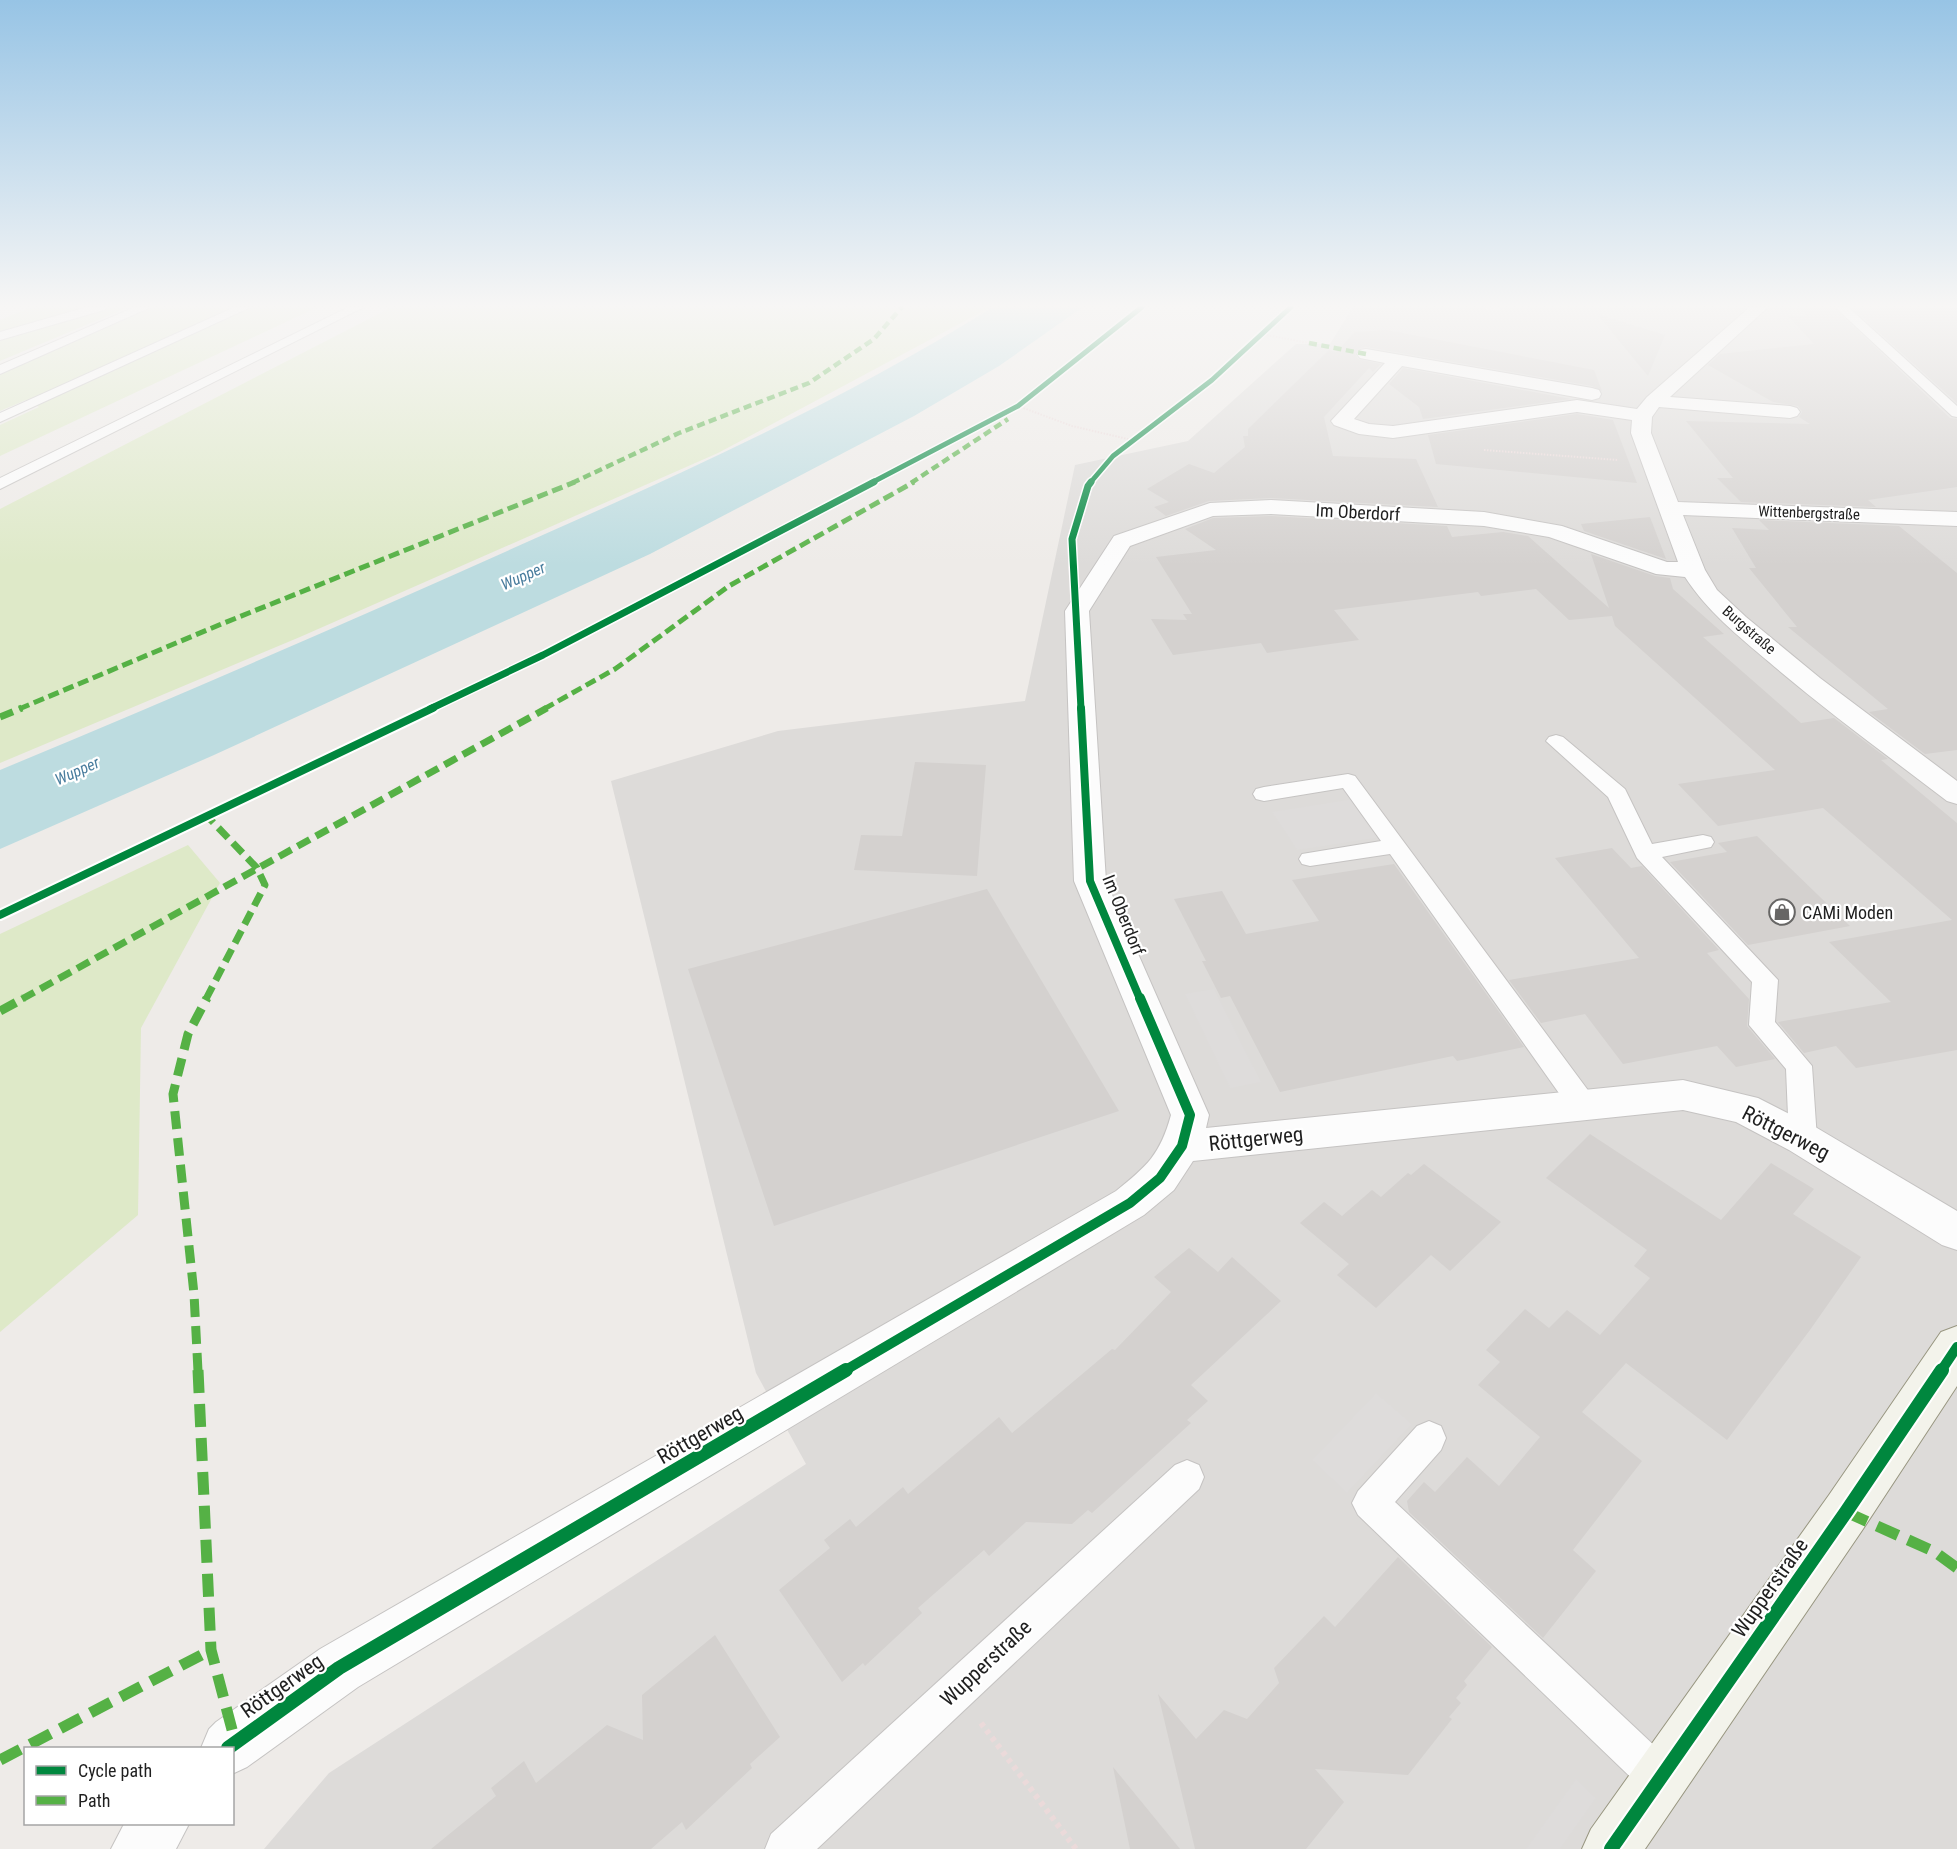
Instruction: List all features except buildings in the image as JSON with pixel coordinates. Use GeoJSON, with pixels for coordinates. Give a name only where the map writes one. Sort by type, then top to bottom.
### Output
{"type":"FeatureCollection","features":[{"type":"Feature","properties":{"kind":"main road","name":"Wupperstraße"},"geometry":{"type":"LineString","coordinates":[[1611,1849],[1846,1512],[1957,1347]]}},
{"type":"Feature","properties":{"kind":"street"},"geometry":{"type":"LineString","coordinates":[[1366,393],[1341,421],[1366,430],[1393,432],[1576,406],[1790,412]]}},
{"type":"Feature","properties":{"kind":"street"},"geometry":{"type":"LineString","coordinates":[[1575,393],[1649,407]]}},
{"type":"Feature","properties":{"kind":"street"},"geometry":{"type":"LineString","coordinates":[[1649,407],[1664,393]]}},
{"type":"Feature","properties":{"kind":"street","name":"Burgstraße"},"geometry":{"type":"LineString","coordinates":[[1649,407],[1641,433],[1692,570],[1708,594],[1737,622],[1811,684],[1957,795]]}},
{"type":"Feature","properties":{"kind":"street","name":"Im Oberdorf"},"geometry":{"type":"LineString","coordinates":[[1182,1146],[1190,1115],[1090,881],[1077,660],[1077,611],[1122,542],[1210,510],[1271,507],[1484,519],[1554,531],[1664,569],[1692,570]]}},
{"type":"Feature","properties":{"kind":"street","name":"Wittenbergstraße"},"geometry":{"type":"LineString","coordinates":[[1670,508],[1954,521]]}},
{"type":"Feature","properties":{"kind":"street","name":"Röttgerweg"},"geometry":{"type":"LineString","coordinates":[[230,1747],[339,1668],[1130,1203],[1160,1178],[1182,1146],[1683,1095],[1745,1109],[1803,1138],[1957,1232]]}},
{"type":"Feature","properties":{"kind":"street"},"geometry":{"type":"LineString","coordinates":[[140,1849],[159,1825]]}},
{"type":"Feature","properties":{"kind":"lane"},"geometry":{"type":"LineString","coordinates":[[0,418],[55,393]]}},
{"type":"Feature","properties":{"kind":"lane"},"geometry":{"type":"LineString","coordinates":[[0,484],[183,393]]}},
{"type":"Feature","properties":{"kind":"lane"},"geometry":{"type":"LineString","coordinates":[[1935,393],[1957,413]]}},
{"type":"Feature","properties":{"kind":"lane"},"geometry":{"type":"LineString","coordinates":[[1556,741],[1617,794],[1645,853],[1765,980],[1762,1025],[1799,1066],[1803,1138]]}},
{"type":"Feature","properties":{"kind":"lane"},"geometry":{"type":"LineString","coordinates":[[1264,794],[1348,781],[1583,1105]]}},
{"type":"Feature","properties":{"kind":"lane"},"geometry":{"type":"LineString","coordinates":[[1645,853],[1704,842]]}},
{"type":"Feature","properties":{"kind":"lane"},"geometry":{"type":"LineString","coordinates":[[1310,859],[1396,846]]}},
{"type":"Feature","properties":{"kind":"lane"},"geometry":{"type":"LineString","coordinates":[[1429,1438],[1370,1503],[1660,1778]]}},
{"type":"Feature","properties":{"kind":"lane","name":"Wupperstraße"},"geometry":{"type":"LineString","coordinates":[[786,1849],[1187,1477]]}},
{"type":"Feature","properties":{"kind":"path"},"geometry":{"type":"LineString","coordinates":[[1018,406],[1072,426],[1132,440]]}},
{"type":"Feature","properties":{"kind":"path"},"geometry":{"type":"LineString","coordinates":[[1484,450],[1652,463]]}},
{"type":"Feature","properties":{"kind":"path"},"geometry":{"type":"LineString","coordinates":[[957,1690],[1076,1849]]}},
{"type":"Feature","properties":{"kind":"shaded area"},"geometry":{"type":"Polygon","coordinates":[[[1241,393],[1957,393],[1957,1849],[264,1849],[329,1773],[806,1464],[756,1373],[611,781],[778,731],[1025,701],[1075,465],[1188,441],[1241,393]]]}},
{"type":"Feature","properties":{"kind":"shaded area"},"geometry":{"type":"Polygon","coordinates":[[[1354,799],[1381,837],[1297,850],[1272,812],[1354,799]]]}},
{"type":"Feature","properties":{"kind":"shaded area"},"geometry":{"type":"Polygon","coordinates":[[[1214,989],[1261,1082],[1230,1088],[1185,994],[1214,989]]]}},
{"type":"Feature","properties":{"kind":"shaded area"},"geometry":{"type":"Polygon","coordinates":[[[1376,1393],[1412,1424],[1347,1493],[1312,1460],[1376,1393]]]}},
{"type":"Feature","properties":{"kind":"shaded area"},"geometry":{"type":"Polygon","coordinates":[[[1576,1779],[1596,1798],[1560,1849],[1526,1849],[1576,1779]]]}},
{"type":"Feature","properties":{"kind":"green space"},"geometry":{"type":"Polygon","coordinates":[[[0,393],[134,393],[0,456],[0,425],[39,407],[26,400],[0,411],[0,393]]]}},
{"type":"Feature","properties":{"kind":"green space"},"geometry":{"type":"Polygon","coordinates":[[[225,393],[830,393],[718,453],[300,637],[0,763],[0,509],[225,393]]]}},
{"type":"Feature","properties":{"kind":"green space"},"geometry":{"type":"Polygon","coordinates":[[[188,845],[220,883],[141,1028],[138,1215],[0,1332],[0,934],[188,845]]]}},
{"type":"Feature","properties":{"kind":"water","name":"Wupper"},"geometry":{"type":"Polygon","coordinates":[[[842,393],[953,393],[914,416],[650,554],[214,755],[0,849],[0,770],[336,627],[711,459],[842,393]]]}},
{"type":"Feature","properties":{"kind":"marked path"},"geometry":{"type":"LineString","coordinates":[[0,717],[219,625],[585,478],[679,433],[782,393]]}},
{"type":"Feature","properties":{"kind":"marked path"},"geometry":{"type":"LineString","coordinates":[[0,1011],[615,669],[729,586],[833,526],[894,495],[1008,419]]}},
{"type":"Feature","properties":{"kind":"marked path"},"geometry":{"type":"LineString","coordinates":[[207,816],[257,868],[265,885],[188,1034],[173,1094],[194,1294],[211,1650],[235,1741]]}},
{"type":"Feature","properties":{"kind":"marked path"},"geometry":{"type":"LineString","coordinates":[[1846,1512],[1935,1552],[1957,1568]]}},
{"type":"Feature","properties":{"kind":"marked path"},"geometry":{"type":"LineString","coordinates":[[25,1747],[211,1650]]}},
{"type":"Feature","properties":{"kind":"marked path"},"geometry":{"type":"LineString","coordinates":[[0,1760],[24,1747]]}},
{"type":"Feature","properties":{"kind":"cycle path"},"geometry":{"type":"LineString","coordinates":[[0,915],[543,655],[1018,406],[1034,393]]}},
{"type":"Feature","properties":{"kind":"cycle path"},"geometry":{"type":"LineString","coordinates":[[229,1747],[339,1668],[1130,1203],[1160,1178],[1182,1146],[1190,1115],[1090,881],[1072,539],[1088,486],[1113,456],[1195,393]]}},
{"type":"Feature","properties":{"kind":"cycle path"},"geometry":{"type":"LineString","coordinates":[[1611,1849],[1846,1512],[1957,1347]]}},
{"type":"Feature","properties":{"kind":"place","name":"CAMi Moden"},"geometry":{"type":"Point","coordinates":[1782,912]}}]}
